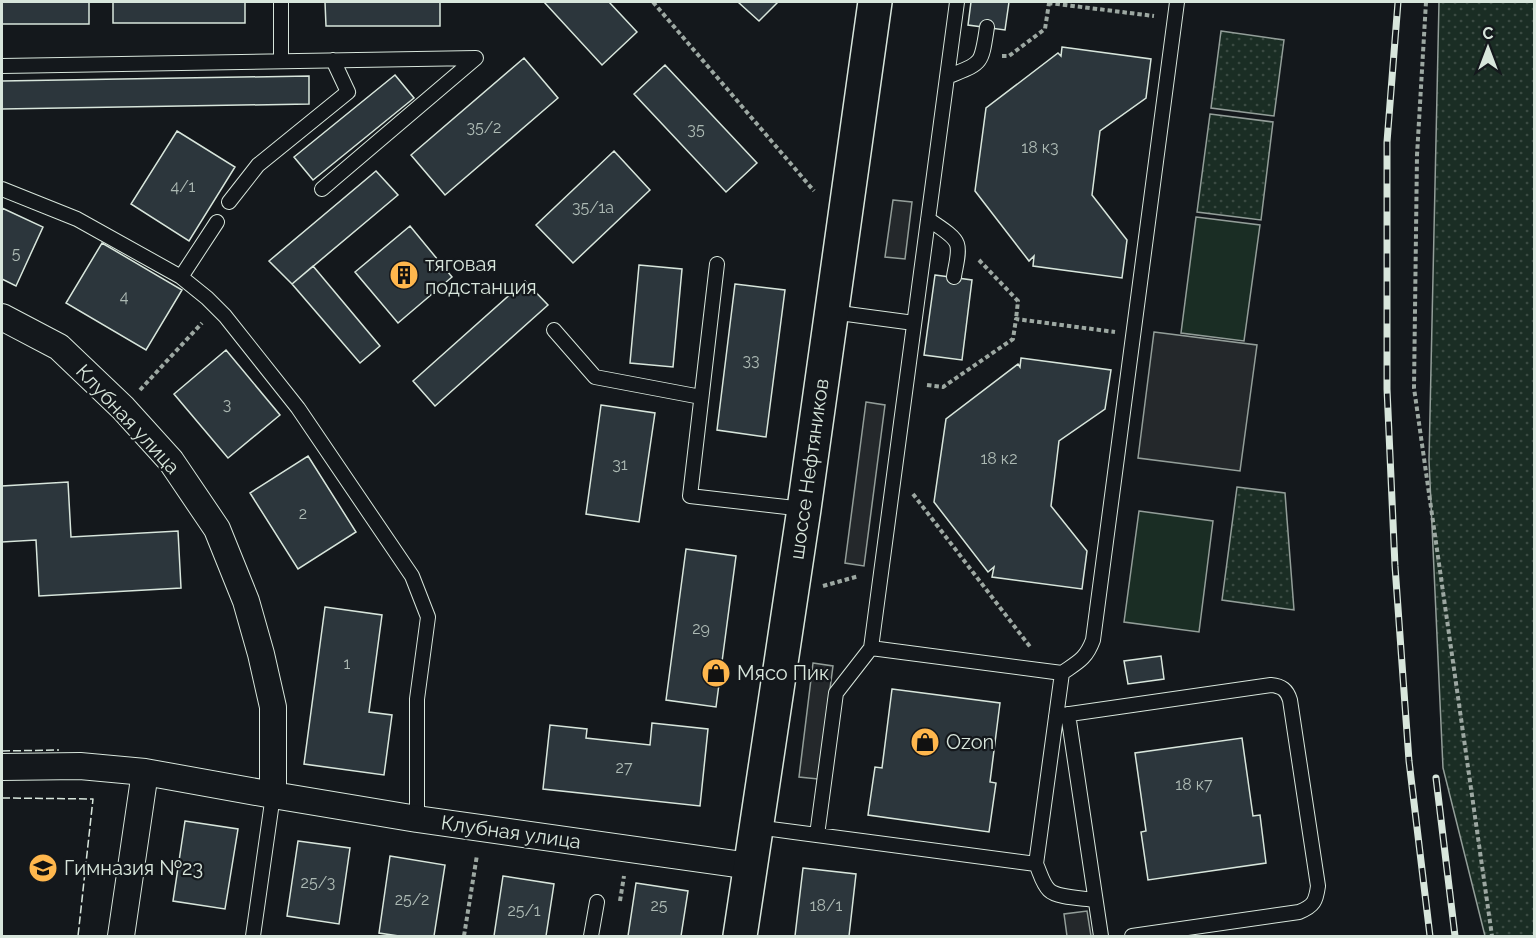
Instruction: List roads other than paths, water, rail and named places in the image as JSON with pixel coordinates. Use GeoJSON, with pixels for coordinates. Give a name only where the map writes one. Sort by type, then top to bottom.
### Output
{"type":"FeatureCollection","features":[{"type":"Feature","properties":{"kind":"main road","name":"шоссе Нефтяников"},"geometry":{"type":"LineString","coordinates":[[740,936],[804,509],[875,2]]}},
{"type":"Feature","properties":{"kind":"street","name":"Клубная улица"},"geometry":{"type":"LineString","coordinates":[[2,317],[59,346],[123,408],[171,460],[217,529],[246,601],[273,707],[273,795]]}},
{"type":"Feature","properties":{"kind":"street","name":"Клубная улица"},"geometry":{"type":"LineString","coordinates":[[2,767],[80,766],[145,772],[417,819],[750,866]]}},
{"type":"Feature","properties":{"kind":"street"},"geometry":{"type":"LineString","coordinates":[[121,936],[145,772]]}},
{"type":"Feature","properties":{"kind":"lane"},"geometry":{"type":"LineString","coordinates":[[281,2],[281,61]]}},
{"type":"Feature","properties":{"kind":"lane"},"geometry":{"type":"LineString","coordinates":[[818,835],[836,693],[871,648],[957,2]]}},
{"type":"Feature","properties":{"kind":"lane"},"geometry":{"type":"LineString","coordinates":[[871,648],[1056,672],[1078,662],[1088,653],[1093,640],[1178,2]]}},
{"type":"Feature","properties":{"kind":"lane"},"geometry":{"type":"LineString","coordinates":[[946,76],[974,66],[980,61],[987,27]]}},
{"type":"Feature","properties":{"kind":"lane"},"geometry":{"type":"LineString","coordinates":[[2,66],[476,58],[322,189]]}},
{"type":"Feature","properties":{"kind":"lane"},"geometry":{"type":"LineString","coordinates":[[229,202],[258,165],[348,92],[333,60]]}},
{"type":"Feature","properties":{"kind":"lane"},"geometry":{"type":"LineString","coordinates":[[2,189],[77,219],[180,277],[207,298],[225,316],[298,408],[412,576],[428,617],[417,699],[417,819]]}},
{"type":"Feature","properties":{"kind":"lane"},"geometry":{"type":"LineString","coordinates":[[928,219],[952,237],[956,243],[954,277]]}},
{"type":"Feature","properties":{"kind":"lane"},"geometry":{"type":"LineString","coordinates":[[180,277],[217,222]]}},
{"type":"Feature","properties":{"kind":"lane"},"geometry":{"type":"LineString","coordinates":[[717,264],[690,496],[804,509]]}},
{"type":"Feature","properties":{"kind":"lane"},"geometry":{"type":"LineString","coordinates":[[832,312],[914,323]]}},
{"type":"Feature","properties":{"kind":"lane"},"geometry":{"type":"LineString","coordinates":[[554,330],[595,376],[701,397]]}},
{"type":"Feature","properties":{"kind":"lane"},"geometry":{"type":"LineString","coordinates":[[1056,672],[1101,936]]}},
{"type":"Feature","properties":{"kind":"lane"},"geometry":{"type":"LineString","coordinates":[[1062,715],[1271,685],[1279,686],[1287,692],[1290,700],[1318,886],[1316,898],[1309,908],[1299,912],[1132,936]]}},
{"type":"Feature","properties":{"kind":"lane"},"geometry":{"type":"LineString","coordinates":[[1062,715],[1036,864],[1050,892],[1095,900]]}},
{"type":"Feature","properties":{"kind":"lane"},"geometry":{"type":"LineString","coordinates":[[253,936],[273,795]]}},
{"type":"Feature","properties":{"kind":"lane"},"geometry":{"type":"LineString","coordinates":[[756,827],[1036,864]]}},
{"type":"Feature","properties":{"kind":"lane"},"geometry":{"type":"LineString","coordinates":[[591,936],[597,902]]}},
{"type":"Feature","properties":{"kind":"railway"},"geometry":{"type":"LineString","coordinates":[[1398,2],[1387,142],[1387,389],[1395,566],[1409,761],[1430,936]]}},
{"type":"Feature","properties":{"kind":"railway"},"geometry":{"type":"LineString","coordinates":[[1436,778],[1455,936]]}},
{"type":"Feature","properties":{"kind":"place","name":"тяговая подстанция"},"geometry":{"type":"Point","coordinates":[404,275]}},
{"type":"Feature","properties":{"kind":"place","name":"Мясо Пик"},"geometry":{"type":"Point","coordinates":[716,673]}},
{"type":"Feature","properties":{"kind":"place","name":"Ozon"},"geometry":{"type":"Point","coordinates":[925,742]}},
{"type":"Feature","properties":{"kind":"place","name":"Гимназия №23"},"geometry":{"type":"Point","coordinates":[43,868]}}]}
